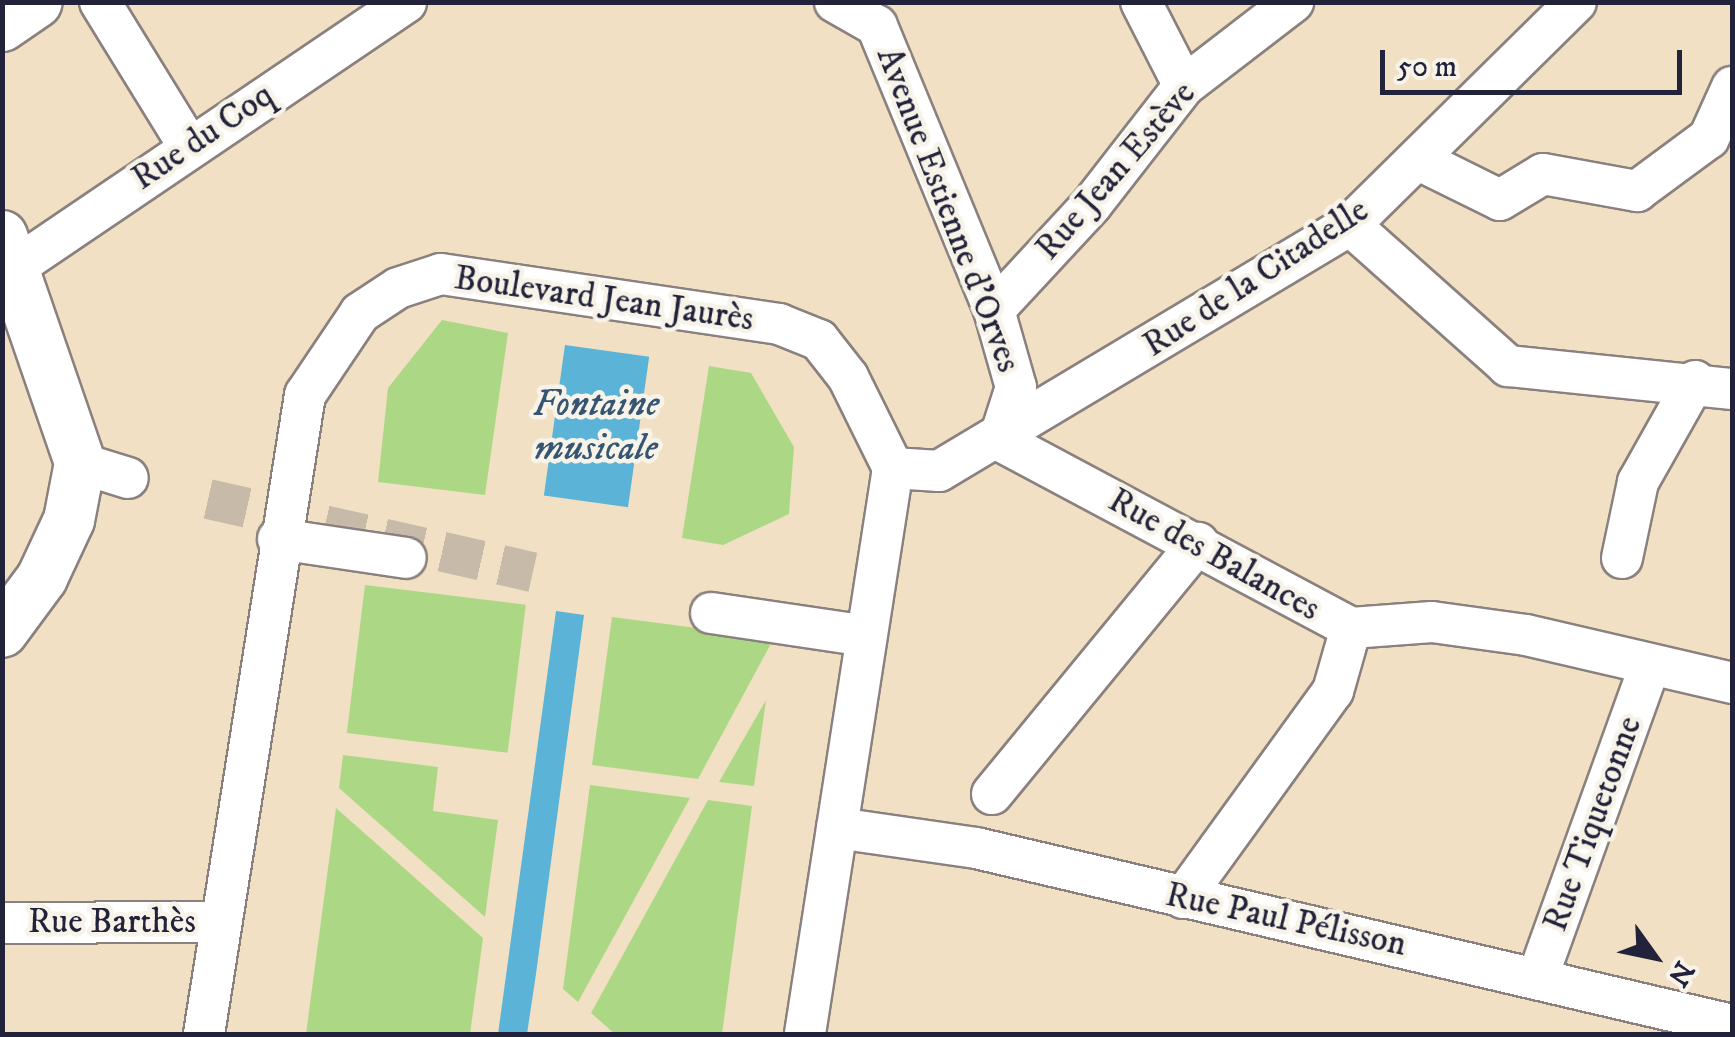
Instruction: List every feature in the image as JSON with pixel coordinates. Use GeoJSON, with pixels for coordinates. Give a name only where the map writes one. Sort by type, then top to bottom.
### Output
{"type":"FeatureCollection","features":[{"type":"Feature","properties":{"kind":"main road"},"geometry":{"type":"LineString","coordinates":[[2,26],[37,2]]}},
{"type":"Feature","properties":{"kind":"main road"},"geometry":{"type":"LineString","coordinates":[[2,632],[42,578],[69,520],[80,464],[7,259]]}},
{"type":"Feature","properties":{"kind":"street"},"geometry":{"type":"LineString","coordinates":[[100,2],[188,145]]}},
{"type":"Feature","properties":{"kind":"street","name":"Rue du Coq"},"geometry":{"type":"LineString","coordinates":[[7,259],[406,2]]}},
{"type":"Feature","properties":{"kind":"street","name":"Avenue Estienne d'Orves"},"geometry":{"type":"LineString","coordinates":[[836,2],[877,26],[994,310],[1016,386],[998,440]]}},
{"type":"Feature","properties":{"kind":"street"},"geometry":{"type":"LineString","coordinates":[[1141,2],[1184,86]]}},
{"type":"Feature","properties":{"kind":"street","name":"Rue Jean Estève"},"geometry":{"type":"LineString","coordinates":[[994,310],[1092,204],[1184,86],[1293,2]]}},
{"type":"Feature","properties":{"kind":"street","name":"Rue de la Citadelle"},"geometry":{"type":"LineString","coordinates":[[893,468],[939,472],[1350,225],[1576,2]]}},
{"type":"Feature","properties":{"kind":"street"},"geometry":{"type":"LineString","coordinates":[[1419,160],[1500,200],[1544,174],[1637,192],[1708,138],[1732,86]]}},
{"type":"Feature","properties":{"kind":"street"},"geometry":{"type":"LineString","coordinates":[[1350,225],[1508,366],[1714,385]]}},
{"type":"Feature","properties":{"kind":"street","name":"Boulevard Jean Jaurès"},"geometry":{"type":"LineString","coordinates":[[204,1034],[278,539],[305,395],[328,352],[360,313],[398,288],[441,274],[779,324],[819,340],[848,377],[893,468]]}},
{"type":"Feature","properties":{"kind":"street"},"geometry":{"type":"LineString","coordinates":[[1622,558],[1638,482],[1714,385]]}},
{"type":"Feature","properties":{"kind":"street","name":"Rue des Balances"},"geometry":{"type":"LineString","coordinates":[[998,440],[1198,543],[1351,628],[1432,622],[1526,635],[1649,668],[1732,683]]}},
{"type":"Feature","properties":{"kind":"street"},"geometry":{"type":"LineString","coordinates":[[80,464],[128,478]]}},
{"type":"Feature","properties":{"kind":"street"},"geometry":{"type":"LineString","coordinates":[[805,1034],[893,468]]}},
{"type":"Feature","properties":{"kind":"street"},"geometry":{"type":"LineString","coordinates":[[278,539],[406,558]]}},
{"type":"Feature","properties":{"kind":"street"},"geometry":{"type":"LineString","coordinates":[[992,794],[1198,543]]}},
{"type":"Feature","properties":{"kind":"street"},"geometry":{"type":"LineString","coordinates":[[710,613],[866,636]]}},
{"type":"Feature","properties":{"kind":"street"},"geometry":{"type":"LineString","coordinates":[[1183,898],[1333,692],[1351,628]]}},
{"type":"Feature","properties":{"kind":"street","name":"Rue Tiquetonne"},"geometry":{"type":"LineString","coordinates":[[1537,979],[1649,668]]}},
{"type":"Feature","properties":{"kind":"street","name":"Rue Paul Pélisson"},"geometry":{"type":"LineString","coordinates":[[837,828],[976,848],[1732,1025]]}},
{"type":"Feature","properties":{"kind":"street","name":"Rue Barthès"},"geometry":{"type":"LineString","coordinates":[[2,923],[221,922]]}},
{"type":"Feature","properties":{"kind":"green space"},"geometry":{"type":"Polygon","coordinates":[[[442,320],[508,333],[485,495],[378,482],[388,388],[442,320]]]}},
{"type":"Feature","properties":{"kind":"green space"},"geometry":{"type":"Polygon","coordinates":[[[709,366],[751,373],[794,447],[789,514],[723,545],[682,538],[709,366]]]}},
{"type":"Feature","properties":{"kind":"green space"},"geometry":{"type":"Polygon","coordinates":[[[365,585],[526,605],[508,753],[347,733],[365,585]]]}},
{"type":"Feature","properties":{"kind":"green space"},"geometry":{"type":"Polygon","coordinates":[[[612,617],[774,638],[698,779],[592,765],[612,617]]]}},
{"type":"Feature","properties":{"kind":"green space"},"geometry":{"type":"Polygon","coordinates":[[[766,700],[754,786],[719,782],[766,700]]]}},
{"type":"Feature","properties":{"kind":"green space"},"geometry":{"type":"Polygon","coordinates":[[[343,755],[438,767],[433,811],[498,820],[485,917],[339,788],[343,755]]]}},
{"type":"Feature","properties":{"kind":"green space"},"geometry":{"type":"Polygon","coordinates":[[[590,785],[690,798],[578,1002],[563,989],[590,785]]]}},
{"type":"Feature","properties":{"kind":"green space"},"geometry":{"type":"Polygon","coordinates":[[[708,800],[752,806],[722,1034],[615,1034],[591,1013],[708,800]]]}},
{"type":"Feature","properties":{"kind":"green space"},"geometry":{"type":"Polygon","coordinates":[[[336,808],[483,938],[470,1034],[306,1034],[336,808]]]}},
{"type":"Feature","properties":{"kind":"water","name":"Fontaine musicale"},"geometry":{"type":"Polygon","coordinates":[[[565,345],[649,357],[628,507],[544,496],[565,345]]]}},
{"type":"Feature","properties":{"kind":"water"},"geometry":{"type":"Polygon","coordinates":[[[556,611],[584,615],[536,974],[527,1034],[498,1034],[556,611]]]}},
{"type":"Feature","properties":{"kind":"tunnel"},"geometry":{"type":"LineString","coordinates":[[208,499],[533,572]]}}]}
